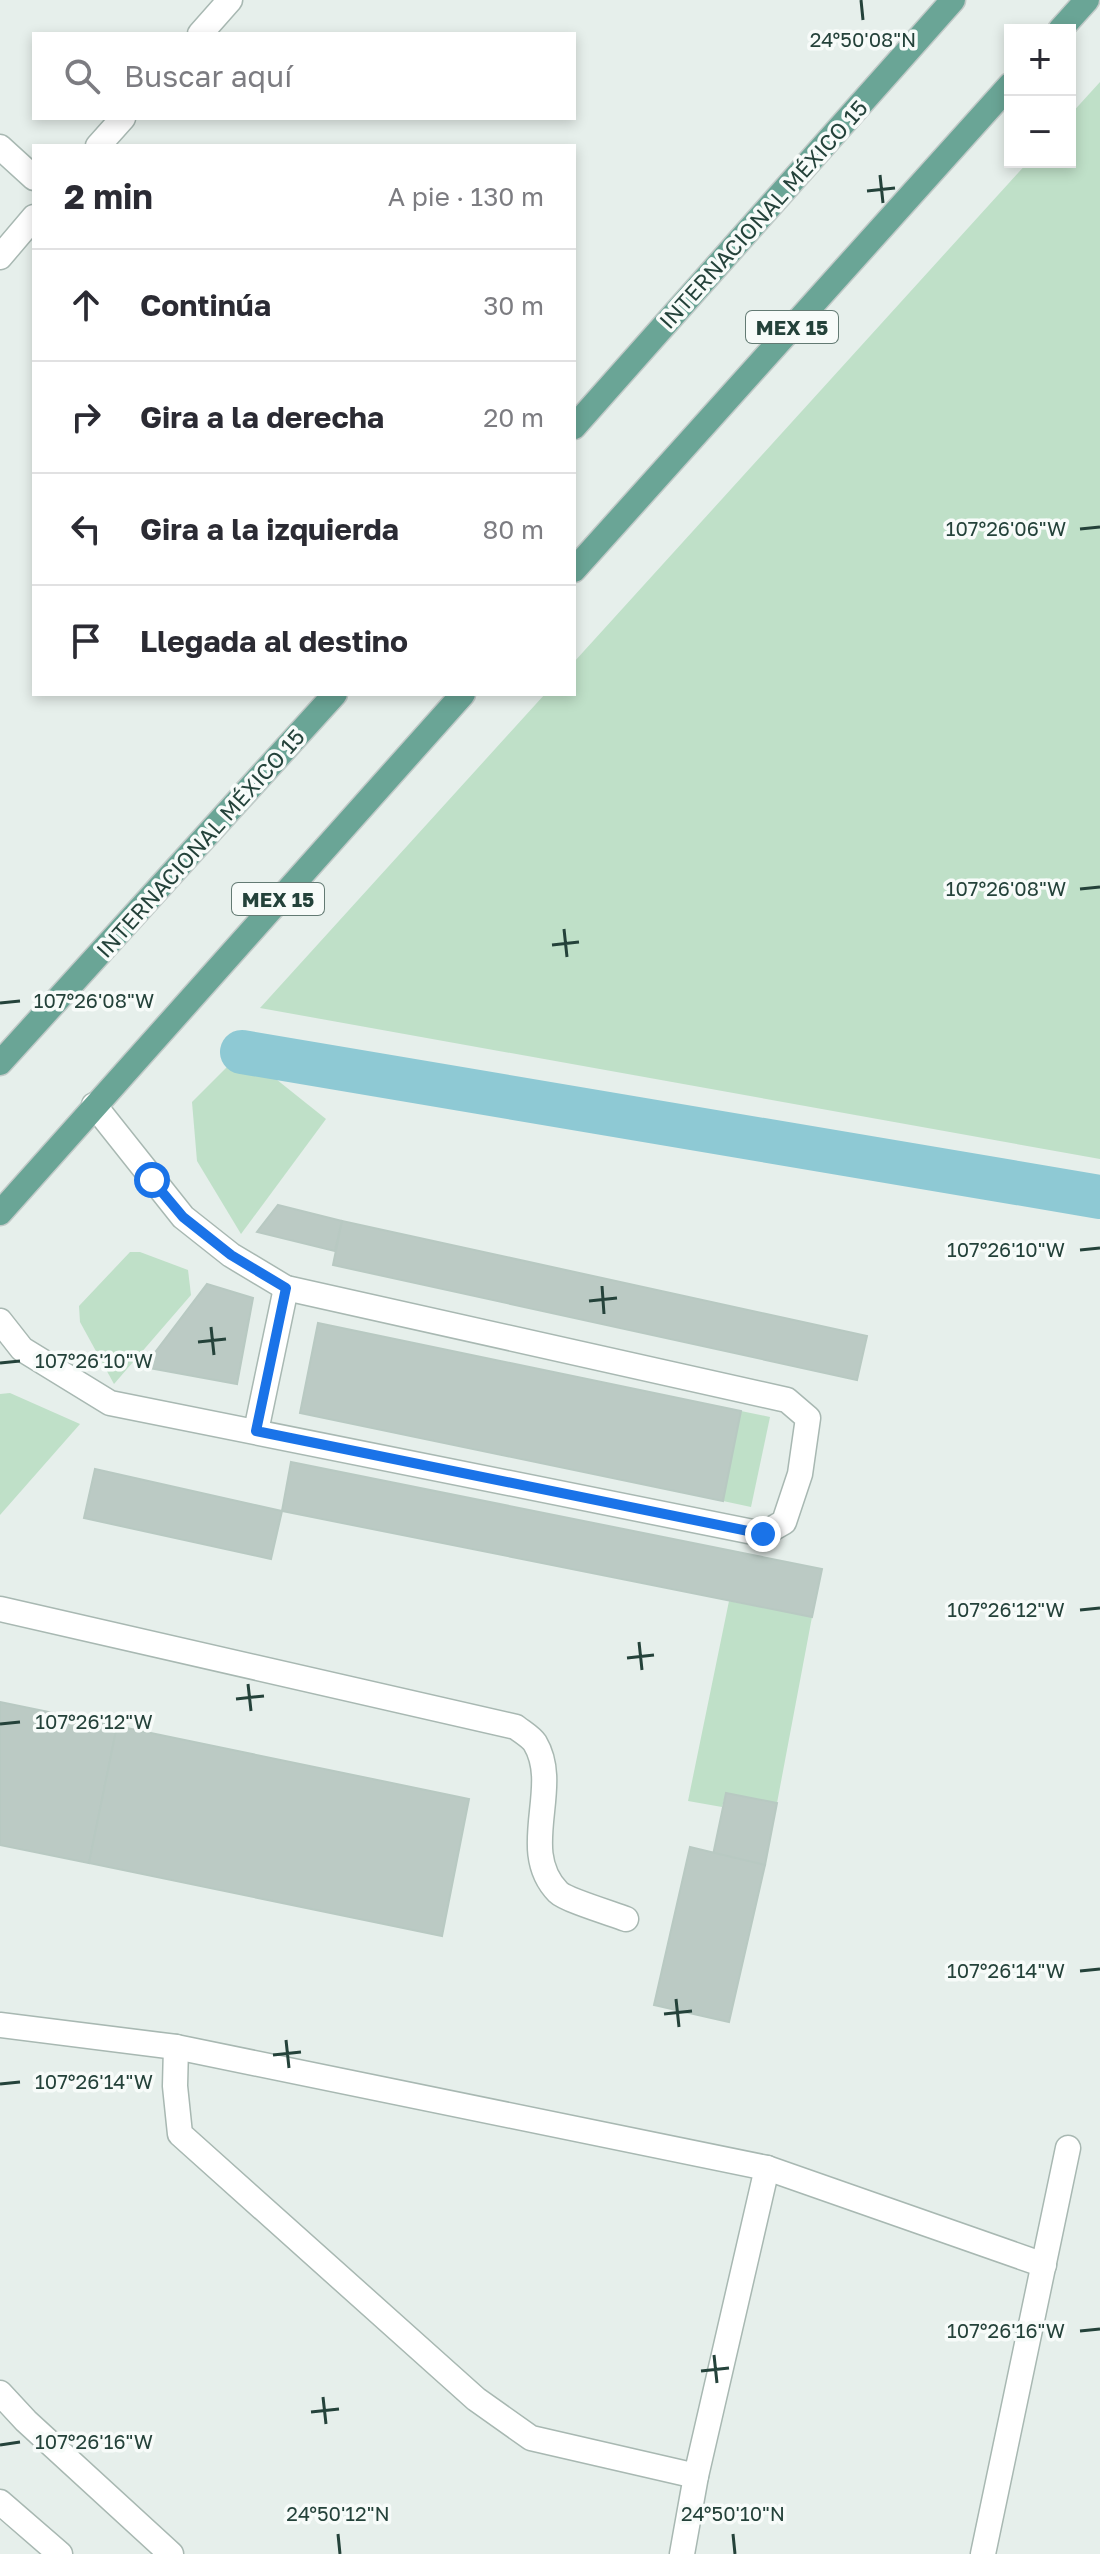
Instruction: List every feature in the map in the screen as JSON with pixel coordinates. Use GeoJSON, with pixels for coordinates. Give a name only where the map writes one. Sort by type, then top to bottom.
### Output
{"type":"FeatureCollection","features":[{"type":"Feature","properties":{"kind":"main road"},"geometry":{"type":"LineString","coordinates":[[1065,24],[1087,0]]}},
{"type":"Feature","properties":{"kind":"main road","name":"INTERNACIONAL MÉXICO 15"},"geometry":{"type":"LineString","coordinates":[[576,425],[944,3]]}},
{"type":"Feature","properties":{"kind":"main road","name":"MEX 15"},"geometry":{"type":"LineString","coordinates":[[576,568],[1004,92]]}},
{"type":"Feature","properties":{"kind":"main road","name":"INTERNACIONAL MÉXICO 15"},"geometry":{"type":"LineString","coordinates":[[0,1063],[333,696]]}},
{"type":"Feature","properties":{"kind":"main road","name":"MEX 15"},"geometry":{"type":"LineString","coordinates":[[0,1213],[461,696]]}},
{"type":"Feature","properties":{"kind":"street"},"geometry":{"type":"LineString","coordinates":[[202,32],[230,0]]}},
{"type":"Feature","properties":{"kind":"street"},"geometry":{"type":"LineString","coordinates":[[100,144],[121,120]]}},
{"type":"Feature","properties":{"kind":"street"},"geometry":{"type":"LineString","coordinates":[[0,147],[32,176]]}},
{"type":"Feature","properties":{"kind":"street"},"geometry":{"type":"LineString","coordinates":[[0,257],[32,219]]}},
{"type":"Feature","properties":{"kind":"street"},"geometry":{"type":"LineString","coordinates":[[0,1321],[22,1349],[110,1403],[763,1534],[784,1522],[800,1474],[808,1418],[787,1400],[286,1288],[231,1255],[183,1217],[94,1105]]}},
{"type":"Feature","properties":{"kind":"street"},"geometry":{"type":"LineString","coordinates":[[256,1431],[286,1288]]}},
{"type":"Feature","properties":{"kind":"street"},"geometry":{"type":"LineString","coordinates":[[0,1609],[516,1727],[534,1742],[541,1761],[543,1784],[538,1842],[546,1872],[559,1893],[626,1919]]}},
{"type":"Feature","properties":{"kind":"street"},"geometry":{"type":"LineString","coordinates":[[0,2025],[176,2047],[767,2168],[1044,2265]]}},
{"type":"Feature","properties":{"kind":"street"},"geometry":{"type":"LineString","coordinates":[[176,2047],[175,2086],[180,2134],[476,2399],[531,2438],[696,2476]]}},
{"type":"Feature","properties":{"kind":"street"},"geometry":{"type":"LineString","coordinates":[[983,2554],[1068,2148]]}},
{"type":"Feature","properties":{"kind":"street"},"geometry":{"type":"LineString","coordinates":[[682,2554],[696,2476],[767,2168]]}},
{"type":"Feature","properties":{"kind":"street"},"geometry":{"type":"LineString","coordinates":[[0,2393],[26,2421],[171,2554]]}},
{"type":"Feature","properties":{"kind":"street"},"geometry":{"type":"LineString","coordinates":[[0,2502],[60,2554]]}},
{"type":"Feature","properties":{"kind":"green space"},"geometry":{"type":"Polygon","coordinates":[[[1100,82],[1100,1159],[260,1008],[543,696],[576,696],[576,660],[1023,168],[1076,168],[1076,108],[1100,82]]]}},
{"type":"Feature","properties":{"kind":"green space"},"geometry":{"type":"Polygon","coordinates":[[[242,1052],[326,1119],[241,1234],[197,1161],[192,1102],[242,1052]]]}},
{"type":"Feature","properties":{"kind":"green space"},"geometry":{"type":"Polygon","coordinates":[[[130,1252],[140,1252],[188,1270],[191,1295],[114,1384],[80,1322],[79,1306],[130,1252]]]}},
{"type":"Feature","properties":{"kind":"green space"},"geometry":{"type":"Polygon","coordinates":[[[10,1393],[80,1424],[0,1515],[0,1394],[10,1393]]]}},
{"type":"Feature","properties":{"kind":"green space"},"geometry":{"type":"Polygon","coordinates":[[[741,1411],[770,1417],[751,1507],[723,1501],[741,1411]]]}},
{"type":"Feature","properties":{"kind":"green space"},"geometry":{"type":"Polygon","coordinates":[[[729,1601],[812,1617],[777,1803],[726,1793],[722,1807],[688,1801],[729,1601]]]}},
{"type":"Feature","properties":{"kind":"building"},"geometry":{"type":"Polygon","coordinates":[[[278,1205],[342,1221],[335,1251],[257,1232],[278,1205]]]}},
{"type":"Feature","properties":{"kind":"building"},"geometry":{"type":"Polygon","coordinates":[[[342,1221],[867,1336],[857,1380],[333,1265],[342,1221]]]}},
{"type":"Feature","properties":{"kind":"building"},"geometry":{"type":"Polygon","coordinates":[[[207,1284],[253,1298],[237,1384],[144,1367],[207,1284]]]}},
{"type":"Feature","properties":{"kind":"building"},"geometry":{"type":"Polygon","coordinates":[[[318,1323],[741,1411],[723,1501],[300,1413],[318,1323]]]}},
{"type":"Feature","properties":{"kind":"building"},"geometry":{"type":"Polygon","coordinates":[[[291,1462],[822,1569],[812,1617],[282,1511],[291,1462]]]}},
{"type":"Feature","properties":{"kind":"building"},"geometry":{"type":"Polygon","coordinates":[[[95,1469],[282,1511],[271,1559],[84,1518],[95,1469]]]}},
{"type":"Feature","properties":{"kind":"building"},"geometry":{"type":"Polygon","coordinates":[[[0,1702],[117,1726],[89,1863],[0,1845],[0,1702]]]}},
{"type":"Feature","properties":{"kind":"building"},"geometry":{"type":"Polygon","coordinates":[[[117,1726],[469,1799],[442,1936],[89,1863],[117,1726]]]}},
{"type":"Feature","properties":{"kind":"building"},"geometry":{"type":"Polygon","coordinates":[[[726,1793],[777,1803],[765,1865],[713,1855],[726,1793]]]}},
{"type":"Feature","properties":{"kind":"building"},"geometry":{"type":"Polygon","coordinates":[[[690,1847],[765,1865],[729,2022],[654,2005],[690,1847]]]}},
{"type":"Feature","properties":{"kind":"waterway"},"geometry":{"type":"LineString","coordinates":[[242,1052],[1100,1197]]}},
{"type":"Feature","properties":{"kind":"route"},"geometry":{"type":"LineString","coordinates":[[152,1180],[183,1217],[231,1255],[286,1288],[256,1431],[763,1534]]}}]}
